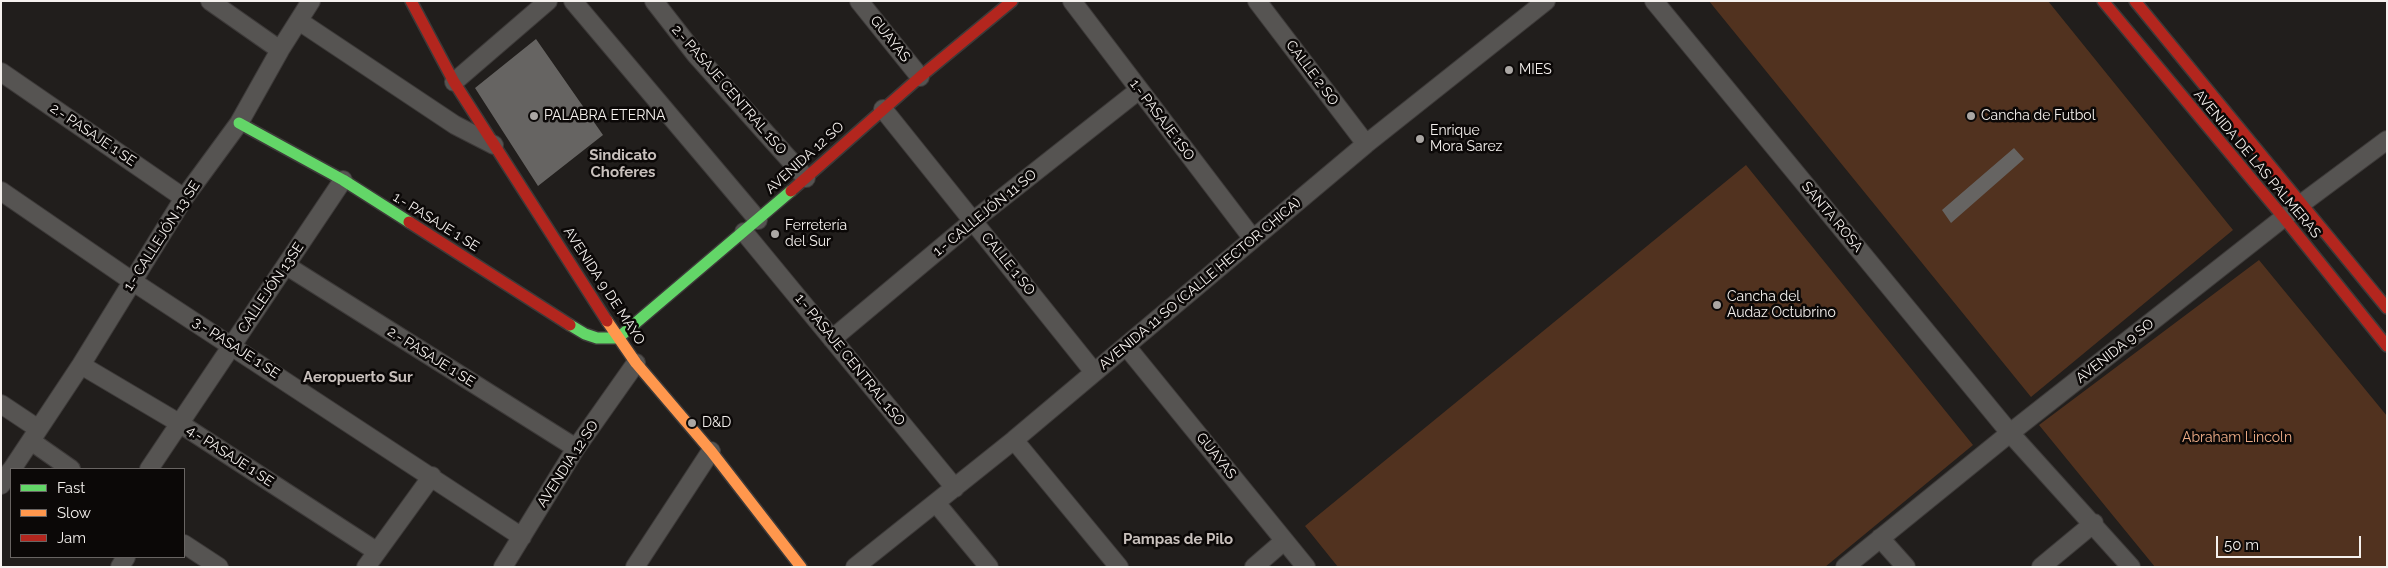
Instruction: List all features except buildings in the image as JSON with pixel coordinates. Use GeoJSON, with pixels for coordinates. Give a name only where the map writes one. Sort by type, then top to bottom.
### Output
{"type":"FeatureCollection","features":[{"type":"Feature","properties":{"kind":"street"},"geometry":{"type":"LineString","coordinates":[[210,1],[280,50]]}},
{"type":"Feature","properties":{"kind":"street","name":"1.- CALLEJÓN 13 SE"},"geometry":{"type":"LineString","coordinates":[[12,468],[81,365],[184,198],[239,123],[280,50],[311,1]]}},
{"type":"Feature","properties":{"kind":"street","name":"AVENIDA 9 DE MAYO"},"geometry":{"type":"LineString","coordinates":[[411,1],[454,82],[618,338],[636,363],[711,451],[801,567]]}},
{"type":"Feature","properties":{"kind":"street"},"geometry":{"type":"LineString","coordinates":[[454,82],[548,1]]}},
{"type":"Feature","properties":{"kind":"street"},"geometry":{"type":"LineString","coordinates":[[573,1],[758,220]]}},
{"type":"Feature","properties":{"kind":"street","name":"2.- PASAJE CENTRAL 1SO"},"geometry":{"type":"LineString","coordinates":[[654,1],[696,55],[806,178]]}},
{"type":"Feature","properties":{"kind":"street","name":"GUAYAS"},"geometry":{"type":"LineString","coordinates":[[860,1],[920,77]]}},
{"type":"Feature","properties":{"kind":"street","name":"AVENIDA 12 SO"},"geometry":{"type":"LineString","coordinates":[[618,338],[758,220],[920,77],[1012,1]]}},
{"type":"Feature","properties":{"kind":"street","name":"1.- PASAJE 1SO"},"geometry":{"type":"LineString","coordinates":[[1072,1],[1253,239]]}},
{"type":"Feature","properties":{"kind":"street","name":"AVENIDA 11 SO (CALLE HECTOR CHICA)"},"geometry":{"type":"LineString","coordinates":[[855,567],[1014,440],[1366,144],[1546,1]]}},
{"type":"Feature","properties":{"kind":"street","name":"SANTA ROSA"},"geometry":{"type":"LineString","coordinates":[[1654,1],[2010,433],[2094,523],[2131,567]]}},
{"type":"Feature","properties":{"kind":"street","name":"AVENIDA DE LAS PALMERAS"},"geometry":{"type":"LineString","coordinates":[[2103,1],[2284,218],[2387,346]]}},
{"type":"Feature","properties":{"kind":"street","name":"AVENIDA DE LAS PALMERAS"},"geometry":{"type":"LineString","coordinates":[[2135,1],[2387,308]]}},
{"type":"Feature","properties":{"kind":"street","name":"CALLE 2 SO"},"geometry":{"type":"LineString","coordinates":[[1261,3],[1366,144]]}},
{"type":"Feature","properties":{"kind":"street"},"geometry":{"type":"LineString","coordinates":[[298,21],[455,125],[495,146]]}},
{"type":"Feature","properties":{"kind":"street","name":"2.- PASAJE 1 SE"},"geometry":{"type":"LineString","coordinates":[[1,72],[184,198]]}},
{"type":"Feature","properties":{"kind":"street","name":"1.- CALLEJÓN 11 SO"},"geometry":{"type":"LineString","coordinates":[[832,339],[974,221],[1139,90]]}},
{"type":"Feature","properties":{"kind":"street","name":"CALLE 1 SO"},"geometry":{"type":"LineString","coordinates":[[883,109],[1094,372]]}},
{"type":"Feature","properties":{"kind":"street","name":"1.- PASAJE 1 SE"},"geometry":{"type":"LineString","coordinates":[[239,123],[343,180],[586,334],[597,338],[618,338]]}},
{"type":"Feature","properties":{"kind":"street","name":"AVENIDA 9 SO"},"geometry":{"type":"LineString","coordinates":[[1845,567],[2010,433],[2300,204],[2387,140]]}},
{"type":"Feature","properties":{"kind":"street","name":"CALLEJÓN 13SE"},"geometry":{"type":"LineString","coordinates":[[150,468],[343,180]]}},
{"type":"Feature","properties":{"kind":"street","name":"3.- PASAJE 1 SE"},"geometry":{"type":"LineString","coordinates":[[1,191],[132,281],[432,476],[522,537]]}},
{"type":"Feature","properties":{"kind":"street","name":"1.- PASAJE CENTRAL 1SO"},"geometry":{"type":"LineString","coordinates":[[744,232],[955,488]]}},
{"type":"Feature","properties":{"kind":"street","name":"2.- PASAJE 1 SE"},"geometry":{"type":"LineString","coordinates":[[287,266],[576,448]]}},
{"type":"Feature","properties":{"kind":"street","name":"GUAYAS"},"geometry":{"type":"LineString","coordinates":[[1126,346],[1306,567]]}},
{"type":"Feature","properties":{"kind":"street","name":"AVENDIA 12 SO"},"geometry":{"type":"LineString","coordinates":[[503,567],[576,448],[636,363]]}},
{"type":"Feature","properties":{"kind":"street","name":"4.- PASAJE 1 SE"},"geometry":{"type":"LineString","coordinates":[[81,365],[179,423],[376,551]]}},
{"type":"Feature","properties":{"kind":"street"},"geometry":{"type":"LineString","coordinates":[[1,404],[71,468]]}},
{"type":"Feature","properties":{"kind":"street"},"geometry":{"type":"LineString","coordinates":[[1014,440],[1119,567]]}},
{"type":"Feature","properties":{"kind":"street"},"geometry":{"type":"LineString","coordinates":[[635,567],[711,451]]}},
{"type":"Feature","properties":{"kind":"street","name":"1.- CALLEJÓN 13 SE"},"geometry":{"type":"LineString","coordinates":[[1,485],[10,472]]}},
{"type":"Feature","properties":{"kind":"street"},"geometry":{"type":"LineString","coordinates":[[366,567],[432,476]]}},
{"type":"Feature","properties":{"kind":"street"},"geometry":{"type":"LineString","coordinates":[[936,503],[990,567]]}},
{"type":"Feature","properties":{"kind":"street"},"geometry":{"type":"LineString","coordinates":[[2041,567],[2094,523]]}},
{"type":"Feature","properties":{"kind":"street"},"geometry":{"type":"LineString","coordinates":[[1880,538],[1906,567]]}},
{"type":"Feature","properties":{"kind":"street"},"geometry":{"type":"LineString","coordinates":[[1254,567],[1284,541]]}},
{"type":"Feature","properties":{"kind":"street"},"geometry":{"type":"LineString","coordinates":[[185,545],[214,565]]}},
{"type":"Feature","properties":{"kind":"green space","name":"Cancha de Futbol"},"geometry":{"type":"Polygon","coordinates":[[[1709,1],[2048,1],[2233,230],[2031,397],[1709,1]]]}},
{"type":"Feature","properties":{"kind":"green space","name":"Cancha del Audaz Octubrino"},"geometry":{"type":"Polygon","coordinates":[[[1746,165],[1973,445],[1825,567],[1338,567],[1305,526],[1746,165]]]}},
{"type":"Feature","properties":{"kind":"green space","name":"Abraham Lincoln"},"geometry":{"type":"Polygon","coordinates":[[[2259,260],[2387,416],[2387,567],[2155,567],[2039,425],[2259,260]]]}},
{"type":"Feature","properties":{"kind":"traffic: fast"},"geometry":{"type":"LineString","coordinates":[[239,123],[343,180],[409,222]]}},
{"type":"Feature","properties":{"kind":"traffic: fast"},"geometry":{"type":"LineString","coordinates":[[570,325],[585,334],[597,338],[618,338],[791,191]]}},
{"type":"Feature","properties":{"kind":"traffic: slow"},"geometry":{"type":"LineString","coordinates":[[607,321],[636,363],[711,451],[801,567]]}},
{"type":"Feature","properties":{"kind":"traffic: jam"},"geometry":{"type":"LineString","coordinates":[[411,1],[454,82],[607,321]]}},
{"type":"Feature","properties":{"kind":"traffic: jam"},"geometry":{"type":"LineString","coordinates":[[791,191],[920,77],[1012,1]]}},
{"type":"Feature","properties":{"kind":"traffic: jam"},"geometry":{"type":"LineString","coordinates":[[2103,1],[2284,218],[2387,346]]}},
{"type":"Feature","properties":{"kind":"traffic: jam"},"geometry":{"type":"LineString","coordinates":[[2135,1],[2387,308]]}},
{"type":"Feature","properties":{"kind":"traffic: jam"},"geometry":{"type":"LineString","coordinates":[[409,222],[570,325]]}},
{"type":"Feature","properties":{"kind":"place","name":"MIES"},"geometry":{"type":"Point","coordinates":[1509,70]}},
{"type":"Feature","properties":{"kind":"place","name":"PALABRA ETERNA"},"geometry":{"type":"Point","coordinates":[534,116]}},
{"type":"Feature","properties":{"kind":"place","name":"Cancha de Futbol"},"geometry":{"type":"Point","coordinates":[1971,116]}},
{"type":"Feature","properties":{"kind":"place","name":"Enrique Mora Sarez"},"geometry":{"type":"Point","coordinates":[1420,139]}},
{"type":"Feature","properties":{"kind":"place","name":"Ferretería del Sur"},"geometry":{"type":"Point","coordinates":[775,234]}},
{"type":"Feature","properties":{"kind":"place","name":"Cancha del Audaz Octubrino"},"geometry":{"type":"Point","coordinates":[1717,305]}},
{"type":"Feature","properties":{"kind":"place","name":"D&D"},"geometry":{"type":"Point","coordinates":[692,423]}},
{"type":"Feature","properties":{"kind":"district","name":"Sindicato Choferes"},"geometry":{"type":"Point","coordinates":[623,164]}},
{"type":"Feature","properties":{"kind":"district","name":"Aeropuerto Sur"},"geometry":{"type":"Point","coordinates":[358,377]}},
{"type":"Feature","properties":{"kind":"district","name":"Pampas de Pilo"},"geometry":{"type":"Point","coordinates":[1178,539]}}]}
